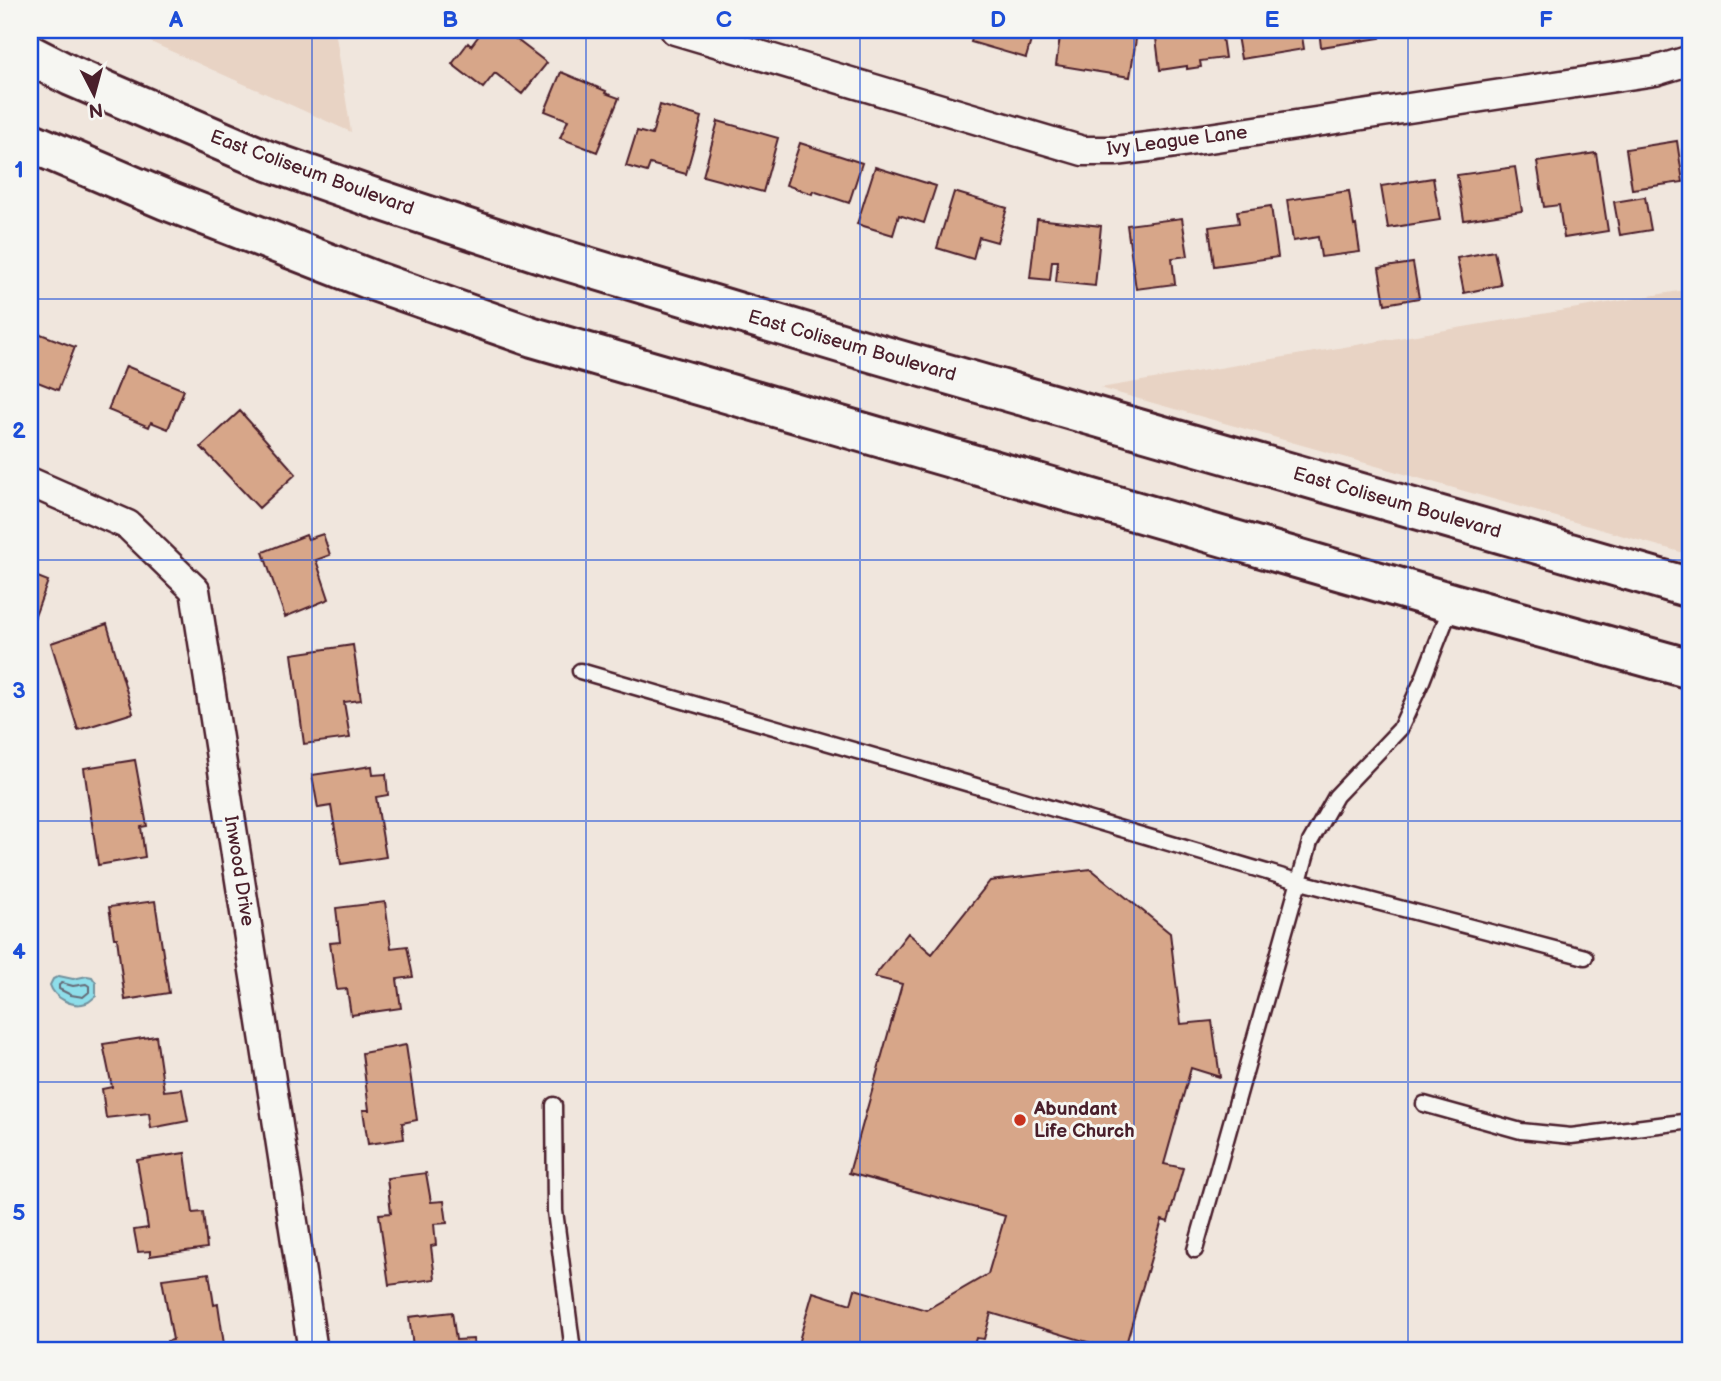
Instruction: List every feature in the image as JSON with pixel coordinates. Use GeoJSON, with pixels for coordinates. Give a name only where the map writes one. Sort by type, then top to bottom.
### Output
{"type":"FeatureCollection","features":[{"type":"Feature","properties":{"kind":"highway","name":"East Coliseum Boulevard"},"geometry":{"type":"LineString","coordinates":[[30,55],[71,76],[266,160],[544,254],[857,348],[1691,588]]}},
{"type":"Feature","properties":{"kind":"highway"},"geometry":{"type":"LineString","coordinates":[[30,142],[166,200],[374,281],[533,337],[1452,603],[1691,669]]}},
{"type":"Feature","properties":{"kind":"street","name":"Ivy League Lane"},"geometry":{"type":"LineString","coordinates":[[675,30],[1083,151],[1115,151],[1156,146],[1655,71],[1691,60]]}},
{"type":"Feature","properties":{"kind":"street","name":"Inwood Drive"},"geometry":{"type":"LineString","coordinates":[[30,482],[128,524],[195,590],[313,1351]]}},
{"type":"Feature","properties":{"kind":"lane"},"geometry":{"type":"LineString","coordinates":[[1195,1250],[1310,842],[1336,796],[1400,729],[1452,603]]}},
{"type":"Feature","properties":{"kind":"lane"},"geometry":{"type":"LineString","coordinates":[[580,671],[1297,881],[1585,957]]}},
{"type":"Feature","properties":{"kind":"lane"},"geometry":{"type":"LineString","coordinates":[[1423,1104],[1521,1131],[1571,1136],[1691,1121]]}},
{"type":"Feature","properties":{"kind":"lane"},"geometry":{"type":"LineString","coordinates":[[554,1105],[555,1211],[573,1351]]}},
{"type":"Feature","properties":{"kind":"shaded area"},"geometry":{"type":"Polygon","coordinates":[[[124,30],[335,30],[351,132],[124,30]]]}},
{"type":"Feature","properties":{"kind":"shaded area"},"geometry":{"type":"Polygon","coordinates":[[[1691,289],[1691,555],[1100,388],[1691,289]]]}},
{"type":"Feature","properties":{"kind":"water"},"geometry":{"type":"Polygon","coordinates":[[[59,976],[73,979],[92,977],[96,983],[96,996],[81,1004],[65,1001],[55,994],[50,985],[53,979],[59,976]]]}},
{"type":"Feature","properties":{"kind":"building"},"geometry":{"type":"Polygon","coordinates":[[[483,30],[504,30],[547,63],[522,94],[495,73],[483,88],[452,64],[468,43],[471,46],[483,30]]]}},
{"type":"Feature","properties":{"kind":"building"},"geometry":{"type":"Polygon","coordinates":[[[974,30],[1034,30],[1026,58],[971,42],[974,30]]]}},
{"type":"Feature","properties":{"kind":"building"},"geometry":{"type":"Polygon","coordinates":[[[1061,30],[1136,39],[1130,77],[1056,65],[1061,30]]]}},
{"type":"Feature","properties":{"kind":"building"},"geometry":{"type":"Polygon","coordinates":[[[1155,30],[1221,30],[1225,58],[1200,61],[1201,67],[1160,70],[1155,30]]]}},
{"type":"Feature","properties":{"kind":"building"},"geometry":{"type":"Polygon","coordinates":[[[1236,30],[1301,30],[1304,49],[1241,59],[1236,30]]]}},
{"type":"Feature","properties":{"kind":"building"},"geometry":{"type":"Polygon","coordinates":[[[1319,30],[1378,30],[1380,38],[1321,47],[1319,30]]]}},
{"type":"Feature","properties":{"kind":"building"},"geometry":{"type":"Polygon","coordinates":[[[561,72],[619,98],[597,152],[560,138],[568,120],[545,111],[561,72]]]}},
{"type":"Feature","properties":{"kind":"building"},"geometry":{"type":"Polygon","coordinates":[[[660,105],[702,117],[686,174],[650,164],[647,172],[626,166],[637,131],[652,135],[660,105]]]}},
{"type":"Feature","properties":{"kind":"building"},"geometry":{"type":"Polygon","coordinates":[[[718,121],[778,138],[763,192],[703,176],[718,121]]]}},
{"type":"Feature","properties":{"kind":"building"},"geometry":{"type":"Polygon","coordinates":[[[1677,141],[1683,182],[1632,189],[1626,149],[1677,141]]]}},
{"type":"Feature","properties":{"kind":"building"},"geometry":{"type":"Polygon","coordinates":[[[800,143],[862,163],[849,203],[786,185],[800,143]]]}},
{"type":"Feature","properties":{"kind":"building"},"geometry":{"type":"Polygon","coordinates":[[[1596,153],[1608,231],[1564,238],[1559,205],[1544,207],[1537,162],[1596,153]]]}},
{"type":"Feature","properties":{"kind":"building"},"geometry":{"type":"Polygon","coordinates":[[[875,167],[936,186],[924,223],[899,215],[893,235],[857,224],[875,167]]]}},
{"type":"Feature","properties":{"kind":"building"},"geometry":{"type":"Polygon","coordinates":[[[1515,167],[1522,211],[1464,220],[1457,175],[1515,167]]]}},
{"type":"Feature","properties":{"kind":"building"},"geometry":{"type":"Polygon","coordinates":[[[1433,178],[1440,220],[1388,228],[1381,186],[1433,178]]]}},
{"type":"Feature","properties":{"kind":"building"},"geometry":{"type":"Polygon","coordinates":[[[1349,191],[1360,252],[1321,257],[1318,237],[1293,241],[1287,200],[1349,191]]]}},
{"type":"Feature","properties":{"kind":"building"},"geometry":{"type":"Polygon","coordinates":[[[954,192],[1007,208],[997,242],[979,237],[973,259],[937,248],[954,192]]]}},
{"type":"Feature","properties":{"kind":"building"},"geometry":{"type":"Polygon","coordinates":[[[1645,197],[1651,230],[1620,235],[1614,202],[1645,197]]]}},
{"type":"Feature","properties":{"kind":"building"},"geometry":{"type":"Polygon","coordinates":[[[1271,206],[1278,257],[1214,266],[1209,227],[1239,223],[1237,211],[1271,206]]]}},
{"type":"Feature","properties":{"kind":"building"},"geometry":{"type":"Polygon","coordinates":[[[1182,218],[1188,256],[1172,258],[1175,284],[1136,289],[1127,225],[1182,218]]]}},
{"type":"Feature","properties":{"kind":"building"},"geometry":{"type":"Polygon","coordinates":[[[1037,219],[1101,226],[1095,286],[1056,282],[1058,261],[1052,261],[1050,280],[1030,278],[1037,219]]]}},
{"type":"Feature","properties":{"kind":"building"},"geometry":{"type":"Polygon","coordinates":[[[1494,251],[1501,285],[1464,293],[1457,258],[1494,251]]]}},
{"type":"Feature","properties":{"kind":"building"},"geometry":{"type":"Polygon","coordinates":[[[1413,263],[1419,298],[1385,304],[1379,268],[1413,263]]]}},
{"type":"Feature","properties":{"kind":"building"},"geometry":{"type":"Polygon","coordinates":[[[30,330],[75,347],[58,390],[30,379],[30,330]]]}},
{"type":"Feature","properties":{"kind":"building"},"geometry":{"type":"Polygon","coordinates":[[[126,366],[184,390],[168,429],[151,422],[149,427],[108,410],[126,366]]]}},
{"type":"Feature","properties":{"kind":"building"},"geometry":{"type":"Polygon","coordinates":[[[240,411],[296,474],[259,508],[201,447],[240,411]]]}},
{"type":"Feature","properties":{"kind":"building"},"geometry":{"type":"Polygon","coordinates":[[[323,534],[330,555],[316,560],[329,599],[285,617],[263,552],[306,535],[308,539],[323,534]]]}},
{"type":"Feature","properties":{"kind":"building"},"geometry":{"type":"Polygon","coordinates":[[[30,574],[48,581],[32,624],[30,623],[30,574]]]}},
{"type":"Feature","properties":{"kind":"building"},"geometry":{"type":"Polygon","coordinates":[[[107,624],[133,713],[78,730],[51,643],[107,624]]]}},
{"type":"Feature","properties":{"kind":"building"},"geometry":{"type":"Polygon","coordinates":[[[353,645],[361,700],[344,702],[350,738],[304,744],[292,654],[353,645]]]}},
{"type":"Feature","properties":{"kind":"building"},"geometry":{"type":"Polygon","coordinates":[[[135,760],[147,826],[141,827],[145,857],[98,865],[84,768],[135,760]]]}},
{"type":"Feature","properties":{"kind":"building"},"geometry":{"type":"Polygon","coordinates":[[[372,766],[373,775],[386,774],[388,795],[376,797],[386,857],[341,864],[331,806],[318,808],[312,775],[372,766]]]}},
{"type":"Feature","properties":{"kind":"building","name":"Abundant Life Church"},"geometry":{"type":"Polygon","coordinates":[[[1091,869],[1170,933],[1181,1024],[1212,1021],[1220,1077],[1191,1068],[1164,1164],[1183,1168],[1168,1222],[1162,1220],[1124,1351],[991,1313],[984,1339],[976,1338],[972,1351],[796,1351],[813,1292],[851,1304],[855,1289],[926,1310],[988,1274],[1005,1216],[849,1173],[902,984],[874,977],[908,933],[932,954],[990,881],[1091,869]]]}},
{"type":"Feature","properties":{"kind":"building"},"geometry":{"type":"Polygon","coordinates":[[[155,901],[169,993],[125,1000],[117,938],[114,938],[109,907],[155,901]]]}},
{"type":"Feature","properties":{"kind":"building"},"geometry":{"type":"Polygon","coordinates":[[[385,902],[391,948],[407,946],[413,977],[397,979],[401,1008],[351,1015],[347,989],[337,990],[330,943],[340,942],[336,908],[385,902]]]}},
{"type":"Feature","properties":{"kind":"building"},"geometry":{"type":"Polygon","coordinates":[[[156,1036],[164,1091],[182,1089],[188,1121],[151,1128],[149,1113],[106,1118],[102,1089],[112,1087],[103,1044],[156,1036]]]}},
{"type":"Feature","properties":{"kind":"building"},"geometry":{"type":"Polygon","coordinates":[[[406,1045],[417,1120],[402,1123],[404,1139],[368,1144],[363,1110],[369,1110],[362,1053],[406,1045]]]}},
{"type":"Feature","properties":{"kind":"building"},"geometry":{"type":"Polygon","coordinates":[[[185,1153],[193,1213],[203,1212],[207,1248],[150,1256],[150,1251],[138,1252],[134,1230],[148,1228],[137,1160],[185,1153]]]}},
{"type":"Feature","properties":{"kind":"building"},"geometry":{"type":"Polygon","coordinates":[[[426,1173],[431,1202],[444,1201],[447,1223],[434,1224],[436,1245],[431,1246],[435,1279],[389,1285],[379,1214],[391,1213],[387,1178],[426,1173]]]}},
{"type":"Feature","properties":{"kind":"building"},"geometry":{"type":"Polygon","coordinates":[[[209,1273],[214,1305],[218,1304],[225,1351],[168,1351],[167,1341],[173,1340],[162,1279],[209,1273]]]}},
{"type":"Feature","properties":{"kind":"building"},"geometry":{"type":"Polygon","coordinates":[[[452,1312],[456,1340],[473,1339],[475,1351],[412,1351],[409,1317],[452,1312]]]}},
{"type":"Feature","properties":{"kind":"place","name":"Abundant Life Church"},"geometry":{"type":"Point","coordinates":[1020,1120]}}]}
